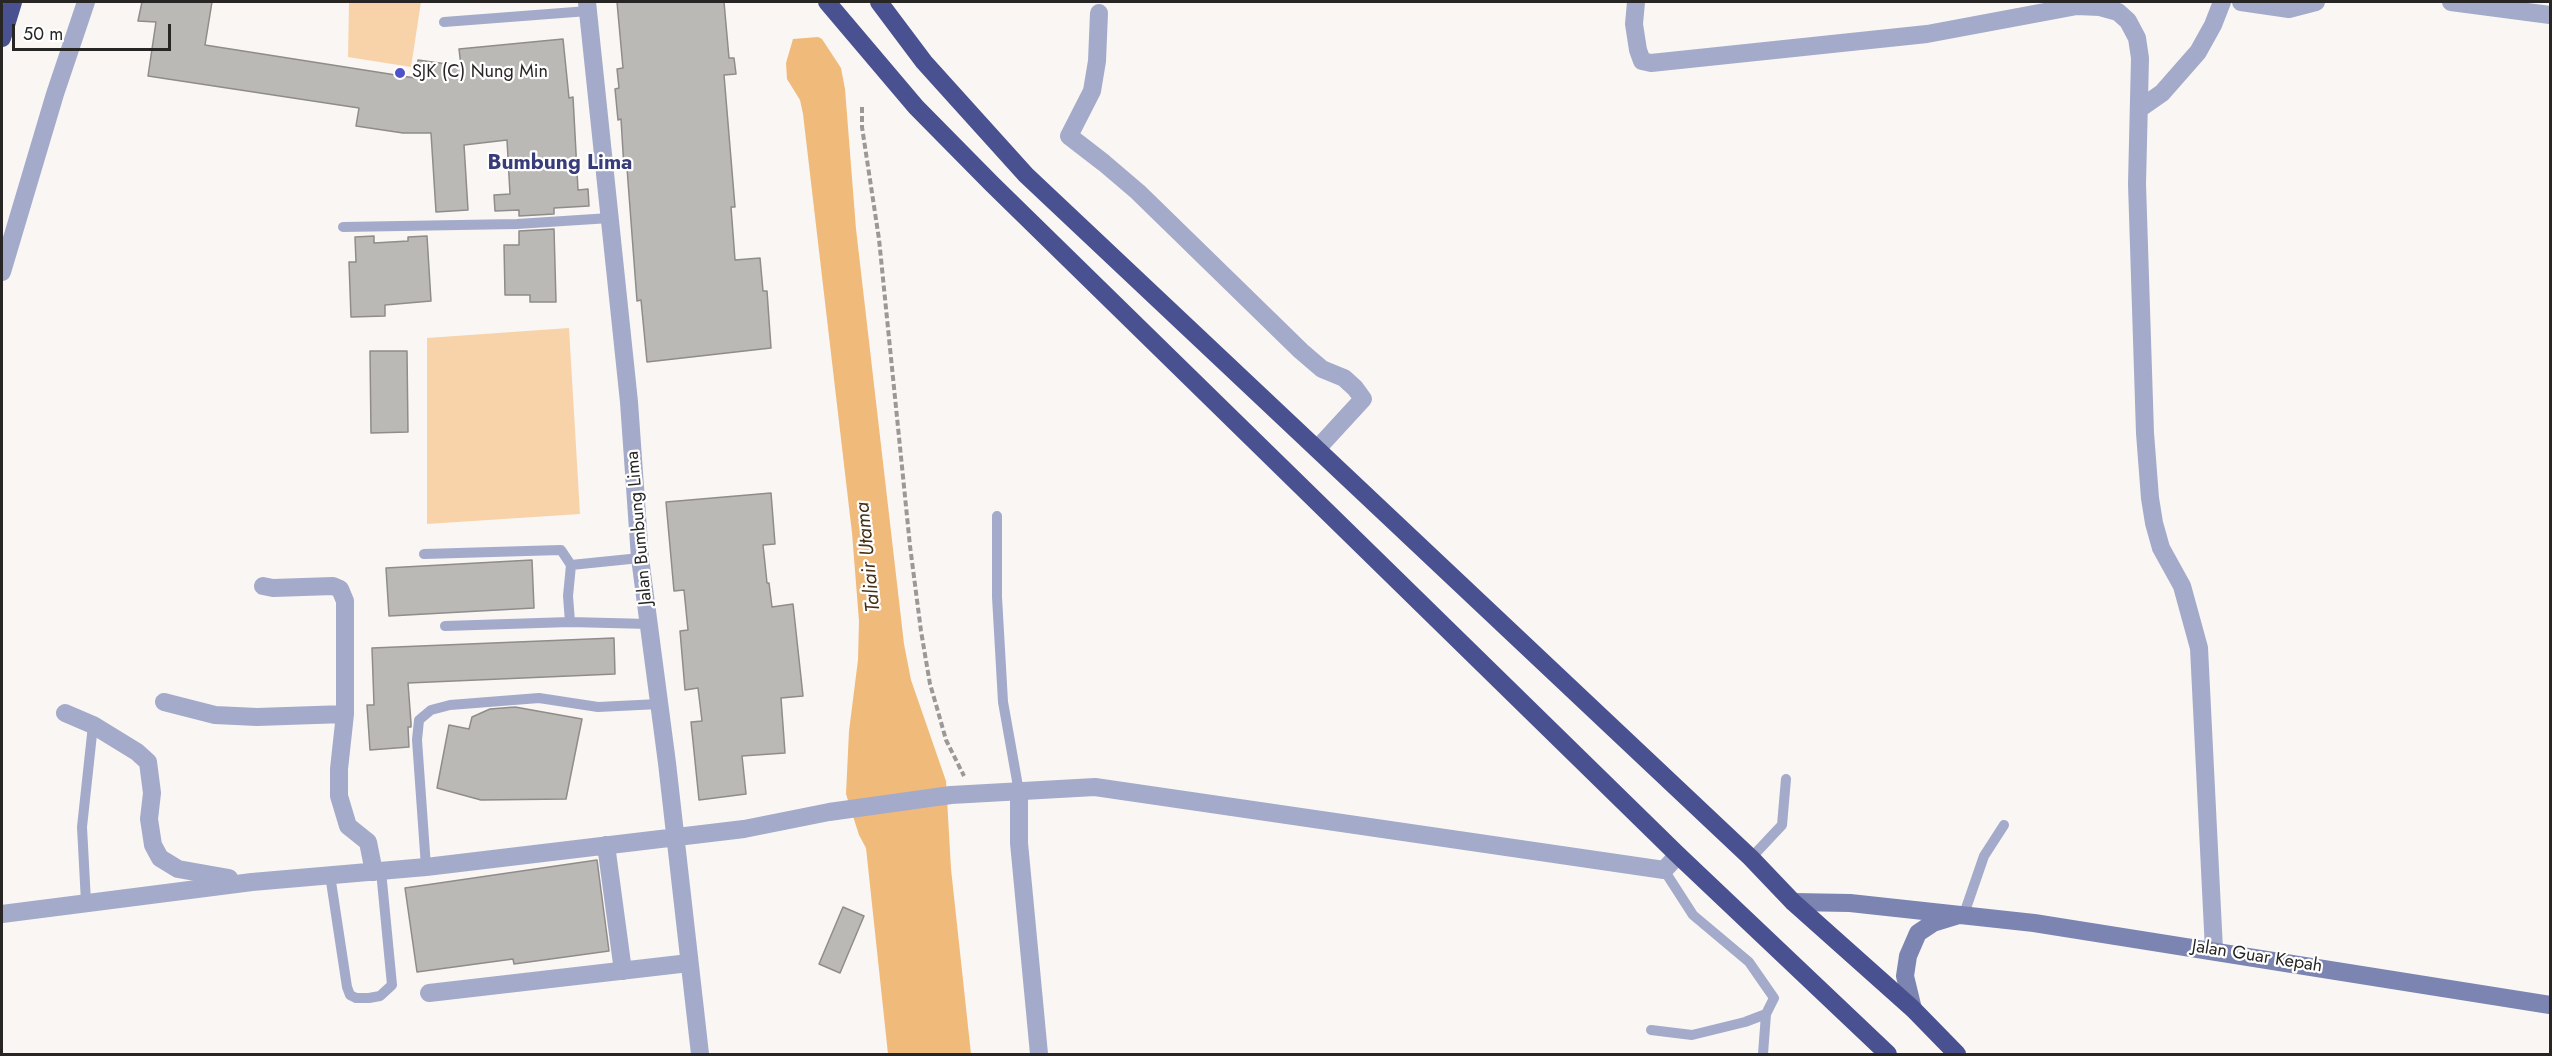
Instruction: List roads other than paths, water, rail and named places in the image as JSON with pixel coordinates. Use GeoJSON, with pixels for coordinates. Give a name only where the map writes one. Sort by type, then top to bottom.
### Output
{"type":"FeatureCollection","features":[{"type":"Feature","properties":{"kind":"highway"},"geometry":{"type":"LineString","coordinates":[[2,38],[13,2]]}},
{"type":"Feature","properties":{"kind":"highway"},"geometry":{"type":"LineString","coordinates":[[827,2],[916,107],[992,184],[1678,855],[1888,1054]]}},
{"type":"Feature","properties":{"kind":"highway"},"geometry":{"type":"LineString","coordinates":[[879,2],[924,62],[1026,175],[1751,858],[1793,902],[1912,1009],[1958,1054]]}},
{"type":"Feature","properties":{"kind":"main road","name":"Jalan Guar Kepah"},"geometry":{"type":"LineString","coordinates":[[1793,902],[1850,903],[1964,914],[2214,950],[2550,1005]]}},
{"type":"Feature","properties":{"kind":"main road","name":"Jalan Guar Kepah"},"geometry":{"type":"LineString","coordinates":[[1912,1009],[1905,976],[1908,956],[1918,933],[1933,923],[1964,914]]}},
{"type":"Feature","properties":{"kind":"street"},"geometry":{"type":"LineString","coordinates":[[2,272],[55,94],[86,2]]}},
{"type":"Feature","properties":{"kind":"street"},"geometry":{"type":"LineString","coordinates":[[1636,2],[1634,24],[1638,50],[1642,61],[1651,63],[1927,34],[2077,6],[2100,7],[2118,12],[2128,21],[2137,38],[2140,58],[2137,184],[2145,433],[2150,498],[2161,548],[2182,586],[2199,648],[2214,950]]}},
{"type":"Feature","properties":{"kind":"street"},"geometry":{"type":"LineString","coordinates":[[2139,110],[2162,93],[2198,52],[2213,25],[2222,2]]}},
{"type":"Feature","properties":{"kind":"street"},"geometry":{"type":"LineString","coordinates":[[2241,2],[2289,9],[2316,2]]}},
{"type":"Feature","properties":{"kind":"street"},"geometry":{"type":"LineString","coordinates":[[2451,2],[2550,15]]}},
{"type":"Feature","properties":{"kind":"street","name":"Jalan Bumbung Lima"},"geometry":{"type":"LineString","coordinates":[[588,6],[629,402],[640,558],[667,763],[700,1054]]}},
{"type":"Feature","properties":{"kind":"street"},"geometry":{"type":"LineString","coordinates":[[1099,13],[1097,61],[1092,91],[1069,136],[1138,192],[1301,351],[1322,369],[1344,378],[1355,388],[1363,399],[1317,449]]}},
{"type":"Feature","properties":{"kind":"street"},"geometry":{"type":"LineString","coordinates":[[263,586],[303,588],[321,585],[340,589],[345,601],[345,714],[339,769],[339,796],[348,826],[368,842],[378,872]]}},
{"type":"Feature","properties":{"kind":"street"},"geometry":{"type":"LineString","coordinates":[[165,702],[215,715],[257,717],[345,714]]}},
{"type":"Feature","properties":{"kind":"street"},"geometry":{"type":"LineString","coordinates":[[65,713],[93,725],[137,752],[148,762],[152,793],[149,819],[153,845],[160,858],[178,869],[252,882]]}},
{"type":"Feature","properties":{"kind":"street"},"geometry":{"type":"LineString","coordinates":[[2,914],[252,882],[426,867],[744,829],[829,812],[951,795],[1095,787],[1664,870],[1678,855]]}},
{"type":"Feature","properties":{"kind":"street"},"geometry":{"type":"LineString","coordinates":[[1019,792],[1019,843],[1039,1054]]}},
{"type":"Feature","properties":{"kind":"street"},"geometry":{"type":"LineString","coordinates":[[606,845],[623,970]]}},
{"type":"Feature","properties":{"kind":"street"},"geometry":{"type":"LineString","coordinates":[[429,993],[689,963]]}},
{"type":"Feature","properties":{"kind":"lane"},"geometry":{"type":"LineString","coordinates":[[444,22],[588,6]]}},
{"type":"Feature","properties":{"kind":"lane"},"geometry":{"type":"LineString","coordinates":[[343,227],[517,224],[610,218]]}},
{"type":"Feature","properties":{"kind":"lane"},"geometry":{"type":"LineString","coordinates":[[997,516],[997,597],[1003,702],[1019,792]]}},
{"type":"Feature","properties":{"kind":"lane"},"geometry":{"type":"LineString","coordinates":[[424,554],[561,550],[571,565],[568,596],[570,622]]}},
{"type":"Feature","properties":{"kind":"lane"},"geometry":{"type":"LineString","coordinates":[[571,565],[640,558]]}},
{"type":"Feature","properties":{"kind":"lane"},"geometry":{"type":"LineString","coordinates":[[445,626],[570,622],[649,624]]}},
{"type":"Feature","properties":{"kind":"lane"},"geometry":{"type":"LineString","coordinates":[[426,867],[417,740],[419,720],[431,710],[450,705],[539,698],[598,707],[658,704]]}},
{"type":"Feature","properties":{"kind":"lane"},"geometry":{"type":"LineString","coordinates":[[86,902],[82,827],[93,725]]}},
{"type":"Feature","properties":{"kind":"lane"},"geometry":{"type":"LineString","coordinates":[[1751,858],[1782,825],[1786,779]]}},
{"type":"Feature","properties":{"kind":"lane"},"geometry":{"type":"LineString","coordinates":[[1964,914],[1984,856],[2004,825]]}},
{"type":"Feature","properties":{"kind":"lane"},"geometry":{"type":"LineString","coordinates":[[1664,870],[1693,915],[1749,962],[1774,998],[1766,1014],[1763,1054]]}},
{"type":"Feature","properties":{"kind":"lane"},"geometry":{"type":"LineString","coordinates":[[330,875],[347,987],[350,995],[356,998],[369,998],[380,996],[392,985],[378,872]]}},
{"type":"Feature","properties":{"kind":"lane"},"geometry":{"type":"LineString","coordinates":[[1651,1030],[1692,1035],[1766,1014]]}},
{"type":"Feature","properties":{"kind":"water","name":"Taliair Utama"},"geometry":{"type":"Polygon","coordinates":[[[818,37],[822,39],[841,68],[845,89],[856,229],[904,644],[911,680],[946,781],[951,869],[971,1054],[888,1054],[866,848],[859,835],[846,794],[849,731],[858,660],[859,621],[852,533],[803,114],[800,100],[787,79],[786,63],[793,39],[818,37]]]}},
{"type":"Feature","properties":{"kind":"place","name":"SJK (C) Nung Min"},"geometry":{"type":"Point","coordinates":[400,73]}},
{"type":"Feature","properties":{"kind":"district","name":"Bumbung Lima"},"geometry":{"type":"Point","coordinates":[560,164]}}]}
